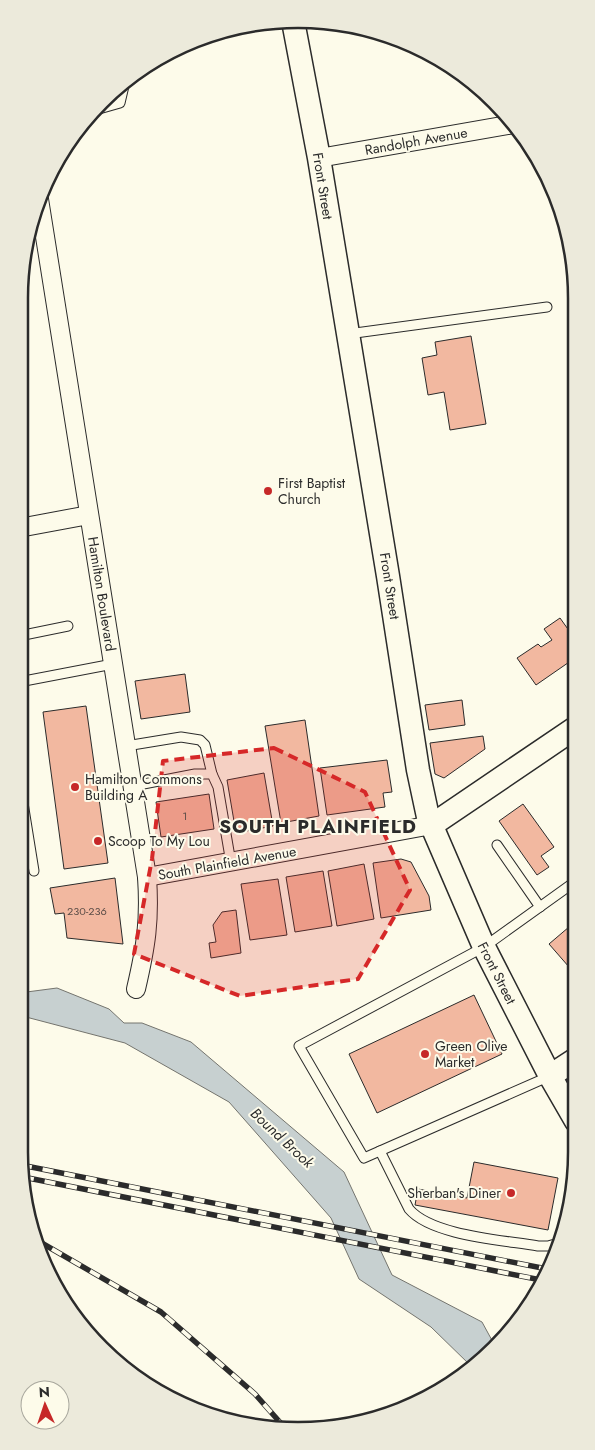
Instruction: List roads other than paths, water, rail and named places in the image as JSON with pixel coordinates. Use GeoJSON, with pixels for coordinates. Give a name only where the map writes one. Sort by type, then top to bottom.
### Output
{"type":"FeatureCollection","features":[{"type":"Feature","properties":{"kind":"street","name":"Front Street"},"geometry":{"type":"LineString","coordinates":[[294,28],[319,158],[418,770],[432,825],[484,947],[568,1107]]}},
{"type":"Feature","properties":{"kind":"street","name":"Randolph Avenue"},"geometry":{"type":"LineString","coordinates":[[319,158],[506,125]]}},
{"type":"Feature","properties":{"kind":"street","name":"Hamilton Boulevard"},"geometry":{"type":"LineString","coordinates":[[41,216],[147,877],[150,912],[146,948],[136,989]]}},
{"type":"Feature","properties":{"kind":"street"},"geometry":{"type":"LineString","coordinates":[[28,526],[89,515]]}},
{"type":"Feature","properties":{"kind":"street","name":"South Plainfield Avenue"},"geometry":{"type":"LineString","coordinates":[[147,877],[432,825],[568,733]]}},
{"type":"Feature","properties":{"kind":"street"},"geometry":{"type":"LineString","coordinates":[[550,1076],[568,1064]]}},
{"type":"Feature","properties":{"kind":"lane"},"geometry":{"type":"LineString","coordinates":[[107,107],[120,104],[123,92]]}},
{"type":"Feature","properties":{"kind":"lane"},"geometry":{"type":"LineString","coordinates":[[347,334],[547,307]]}},
{"type":"Feature","properties":{"kind":"lane"},"geometry":{"type":"LineString","coordinates":[[28,634],[68,626]]}},
{"type":"Feature","properties":{"kind":"lane"},"geometry":{"type":"LineString","coordinates":[[28,680],[113,664]]}},
{"type":"Feature","properties":{"kind":"lane"},"geometry":{"type":"LineString","coordinates":[[126,746],[181,737],[200,740],[205,745],[212,774],[218,787],[231,863]]}},
{"type":"Feature","properties":{"kind":"lane"},"geometry":{"type":"LineString","coordinates":[[133,786],[195,774],[212,774]]}},
{"type":"Feature","properties":{"kind":"lane"},"geometry":{"type":"LineString","coordinates":[[28,835],[34,871]]}},
{"type":"Feature","properties":{"kind":"lane"},"geometry":{"type":"LineString","coordinates":[[497,845],[540,907]]}},
{"type":"Feature","properties":{"kind":"lane"},"geometry":{"type":"LineString","coordinates":[[550,1076],[364,1158],[299,1046],[484,947],[568,887]]}},
{"type":"Feature","properties":{"kind":"lane"},"geometry":{"type":"LineString","coordinates":[[380,1151],[409,1209],[420,1218],[445,1228],[512,1242],[543,1246],[551,1244]]}},
{"type":"Feature","properties":{"kind":"water","name":"Bound Brook"},"geometry":{"type":"Polygon","coordinates":[[[57,988],[109,1009],[124,1023],[142,1023],[191,1042],[344,1172],[392,1275],[482,1322],[492,1339],[467,1362],[431,1327],[359,1279],[331,1218],[229,1102],[125,1043],[28,1018],[28,992],[57,988]]]}},
{"type":"Feature","properties":{"kind":"railway"},"geometry":{"type":"LineString","coordinates":[[28,1166],[542,1268]]}},
{"type":"Feature","properties":{"kind":"railway"},"geometry":{"type":"LineString","coordinates":[[29,1178],[536,1279]]}},
{"type":"Feature","properties":{"kind":"railway"},"geometry":{"type":"LineString","coordinates":[[44,1244],[161,1312],[255,1394],[280,1422]]}},
{"type":"Feature","properties":{"kind":"place","name":"First Baptist Church"},"geometry":{"type":"Point","coordinates":[268,491]}},
{"type":"Feature","properties":{"kind":"place","name":"Hamilton Commons Building A"},"geometry":{"type":"Point","coordinates":[75,787]}},
{"type":"Feature","properties":{"kind":"place","name":"Scoop To My Lou"},"geometry":{"type":"Point","coordinates":[98,841]}},
{"type":"Feature","properties":{"kind":"place","name":"Green Olive Market"},"geometry":{"type":"Point","coordinates":[425,1054]}},
{"type":"Feature","properties":{"kind":"place","name":"Sherban's Diner"},"geometry":{"type":"Point","coordinates":[511,1193]}},
{"type":"Feature","properties":{"kind":"district","name":"SOUTH PLAINFIELD"},"geometry":{"type":"Point","coordinates":[318,826]}}]}
